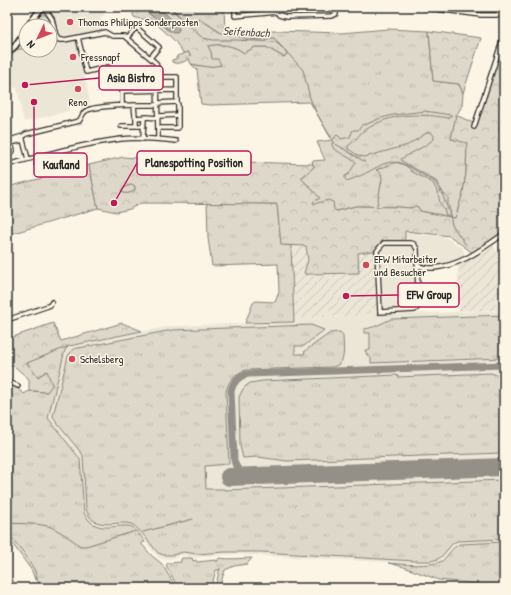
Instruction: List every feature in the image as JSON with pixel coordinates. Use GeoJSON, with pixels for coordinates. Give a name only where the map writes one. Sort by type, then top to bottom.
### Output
{"type":"FeatureCollection","features":[{"type":"Feature","properties":{"kind":"main road"},"geometry":{"type":"LineString","coordinates":[[34,18],[43,7]]}},
{"type":"Feature","properties":{"kind":"main road"},"geometry":{"type":"LineString","coordinates":[[7,54],[18,42]]}},
{"type":"Feature","properties":{"kind":"street"},"geometry":{"type":"LineString","coordinates":[[43,7],[52,19],[58,39],[64,40],[105,32],[112,36],[120,35],[124,36],[156,63],[158,90],[158,139]]}},
{"type":"Feature","properties":{"kind":"street"},"geometry":{"type":"LineString","coordinates":[[235,7],[234,16],[277,12],[279,15],[286,17],[332,16],[336,14],[336,7]]}},
{"type":"Feature","properties":{"kind":"street"},"geometry":{"type":"LineString","coordinates":[[277,7],[277,12]]}},
{"type":"Feature","properties":{"kind":"street"},"geometry":{"type":"LineString","coordinates":[[421,7],[481,16],[504,15]]}},
{"type":"Feature","properties":{"kind":"street"},"geometry":{"type":"LineString","coordinates":[[126,38],[136,27],[159,47],[150,58]]}},
{"type":"Feature","properties":{"kind":"street"},"geometry":{"type":"LineString","coordinates":[[474,127],[504,35]]}},
{"type":"Feature","properties":{"kind":"street"},"geometry":{"type":"LineString","coordinates":[[78,37],[86,72],[108,68],[122,80],[122,105]]}},
{"type":"Feature","properties":{"kind":"street"},"geometry":{"type":"LineString","coordinates":[[157,77],[177,77],[178,105],[178,128],[158,128]]}},
{"type":"Feature","properties":{"kind":"street"},"geometry":{"type":"LineString","coordinates":[[122,91],[177,90]]}},
{"type":"Feature","properties":{"kind":"street"},"geometry":{"type":"LineString","coordinates":[[13,151],[9,144],[23,138],[26,134],[79,121],[86,110],[105,106],[177,102]]}},
{"type":"Feature","properties":{"kind":"street"},"geometry":{"type":"LineString","coordinates":[[134,105],[136,126]]}},
{"type":"Feature","properties":{"kind":"street"},"geometry":{"type":"LineString","coordinates":[[136,118],[178,115]]}},
{"type":"Feature","properties":{"kind":"street"},"geometry":{"type":"LineString","coordinates":[[143,139],[144,118]]}},
{"type":"Feature","properties":{"kind":"street"},"geometry":{"type":"LineString","coordinates":[[121,126],[144,126]]}},
{"type":"Feature","properties":{"kind":"street"},"geometry":{"type":"LineString","coordinates":[[23,138],[28,159]]}},
{"type":"Feature","properties":{"kind":"street"},"geometry":{"type":"LineString","coordinates":[[7,165],[90,144],[122,139],[176,140]]}},
{"type":"Feature","properties":{"kind":"street"},"geometry":{"type":"LineString","coordinates":[[417,264],[424,268],[448,266],[466,259],[480,251],[504,234]]}},
{"type":"Feature","properties":{"kind":"street"},"geometry":{"type":"LineString","coordinates":[[384,243],[414,244],[416,249],[417,274],[418,307],[415,310],[380,312],[377,250],[380,246],[384,243]]}},
{"type":"Feature","properties":{"kind":"street"},"geometry":{"type":"LineString","coordinates":[[417,274],[424,268]]}},
{"type":"Feature","properties":{"kind":"street"},"geometry":{"type":"LineString","coordinates":[[7,320],[48,306],[52,302]]}},
{"type":"Feature","properties":{"kind":"street"},"geometry":{"type":"LineString","coordinates":[[7,381],[18,386]]}},
{"type":"Feature","properties":{"kind":"shaded area"},"geometry":{"type":"Polygon","coordinates":[[[67,7],[102,7],[104,15],[100,17],[103,30],[77,35],[90,103],[69,107],[69,111],[24,122],[17,88],[12,87],[7,71],[7,56],[18,46],[18,58],[58,58],[58,18],[40,18],[42,15],[53,10],[67,7]]]}},
{"type":"Feature","properties":{"kind":"shaded area"},"geometry":{"type":"Polygon","coordinates":[[[141,7],[154,8],[163,12],[175,23],[179,31],[174,33],[170,31],[141,7]]]}},
{"type":"Feature","properties":{"kind":"shaded area"},"geometry":{"type":"Polygon","coordinates":[[[406,232],[445,237],[463,248],[465,257],[442,265],[423,266],[419,261],[417,241],[407,241],[406,232]]]}},
{"type":"Feature","properties":{"kind":"shaded area"},"geometry":{"type":"Polygon","coordinates":[[[386,244],[408,244],[412,245],[415,249],[417,306],[415,308],[384,310],[381,307],[379,251],[382,246],[386,244]]]}},
{"type":"Feature","properties":{"kind":"shaded area"},"geometry":{"type":"Polygon","coordinates":[[[291,246],[306,246],[308,260],[304,273],[307,275],[358,253],[374,252],[376,250],[377,315],[303,318],[294,322],[291,246]]]}},
{"type":"Feature","properties":{"kind":"shaded area"},"geometry":{"type":"Polygon","coordinates":[[[494,246],[504,264],[504,310],[459,311],[458,264],[494,246]]]}},
{"type":"Feature","properties":{"kind":"shaded area"},"geometry":{"type":"Polygon","coordinates":[[[504,310],[504,542],[460,544],[441,561],[435,563],[425,564],[232,554],[195,558],[180,555],[175,558],[159,558],[133,528],[128,526],[101,527],[92,524],[87,519],[84,513],[80,459],[48,419],[65,350],[69,346],[171,326],[294,322],[303,318],[504,310]]]}},
{"type":"Feature","properties":{"kind":"green space"},"geometry":{"type":"Polygon","coordinates":[[[134,7],[141,7],[170,31],[169,21],[165,13],[153,7],[170,7],[185,21],[193,24],[198,18],[221,33],[258,40],[274,38],[287,54],[284,57],[266,47],[255,47],[244,53],[231,46],[213,45],[208,46],[212,59],[218,59],[221,65],[209,67],[191,64],[189,59],[190,55],[188,52],[183,53],[175,41],[151,19],[140,19],[134,17],[134,7]]]}},
{"type":"Feature","properties":{"kind":"green space"},"geometry":{"type":"Polygon","coordinates":[[[170,7],[224,7],[225,32],[277,31],[342,33],[388,29],[429,31],[433,81],[459,84],[463,93],[462,106],[456,116],[451,139],[467,142],[466,173],[463,193],[456,218],[420,211],[418,207],[356,206],[336,211],[334,209],[314,204],[313,202],[319,197],[301,178],[314,167],[312,161],[325,160],[317,142],[332,140],[310,102],[201,104],[197,70],[191,64],[209,67],[211,56],[208,46],[213,45],[231,46],[244,53],[255,47],[266,47],[284,57],[287,53],[274,38],[258,40],[221,33],[199,18],[193,24],[185,21],[170,7]]]}},
{"type":"Feature","properties":{"kind":"green space"},"geometry":{"type":"Polygon","coordinates":[[[43,14],[48,18],[39,18],[43,14]]]}},
{"type":"Feature","properties":{"kind":"green space"},"geometry":{"type":"Polygon","coordinates":[[[429,31],[481,38],[463,93],[459,84],[433,81],[429,31]]]}},
{"type":"Feature","properties":{"kind":"green space"},"geometry":{"type":"Polygon","coordinates":[[[504,33],[504,108],[499,129],[504,130],[504,231],[474,254],[450,236],[405,231],[405,241],[384,242],[374,251],[358,253],[359,273],[307,275],[304,273],[308,260],[306,246],[281,245],[277,204],[141,203],[130,209],[116,212],[98,208],[89,165],[123,157],[169,160],[313,164],[314,167],[301,178],[320,198],[313,202],[314,204],[328,200],[333,202],[334,209],[336,211],[356,206],[412,208],[415,206],[418,207],[420,211],[455,218],[463,193],[466,173],[467,143],[451,139],[456,115],[473,123],[504,33]],[[134,185],[127,186],[121,190],[123,193],[131,193],[135,190],[134,185]]]}},
{"type":"Feature","properties":{"kind":"green space"},"geometry":{"type":"Polygon","coordinates":[[[188,52],[190,55],[189,59],[178,63],[172,62],[172,60],[176,59],[177,56],[188,52]]]}},
{"type":"Feature","properties":{"kind":"green space"},"geometry":{"type":"Polygon","coordinates":[[[425,111],[451,115],[449,118],[410,115],[390,118],[381,121],[361,133],[348,146],[348,149],[359,156],[365,157],[408,145],[428,132],[431,132],[434,139],[401,159],[436,181],[444,194],[448,197],[448,204],[451,213],[449,215],[446,215],[440,203],[438,193],[433,183],[400,163],[391,162],[384,164],[347,181],[345,176],[349,174],[356,162],[334,149],[332,145],[333,139],[337,135],[341,139],[350,137],[353,130],[358,130],[363,124],[365,125],[378,119],[393,115],[425,111]]]}},
{"type":"Feature","properties":{"kind":"green space"},"geometry":{"type":"Polygon","coordinates":[[[89,165],[98,208],[7,235],[7,187],[89,165]]]}},
{"type":"Feature","properties":{"kind":"green space"},"geometry":{"type":"Polygon","coordinates":[[[134,185],[135,190],[129,193],[123,193],[121,190],[134,185]]]}},
{"type":"Feature","properties":{"kind":"green space"},"geometry":{"type":"Polygon","coordinates":[[[207,203],[277,204],[281,244],[291,246],[294,322],[245,323],[253,303],[256,301],[275,302],[279,292],[278,264],[212,266],[208,238],[207,203]]]}},
{"type":"Feature","properties":{"kind":"green space"},"geometry":{"type":"Polygon","coordinates":[[[504,315],[504,358],[371,363],[371,358],[367,355],[365,350],[370,350],[370,333],[364,333],[364,329],[391,319],[504,315]]]}},
{"type":"Feature","properties":{"kind":"green space"},"geometry":{"type":"Polygon","coordinates":[[[53,323],[61,341],[122,323],[142,331],[69,346],[27,363],[38,377],[47,371],[52,385],[47,392],[29,391],[29,379],[14,366],[7,367],[7,339],[53,323]]]}},
{"type":"Feature","properties":{"kind":"green space"},"geometry":{"type":"Polygon","coordinates":[[[311,325],[324,330],[304,346],[295,346],[295,354],[304,354],[305,351],[330,333],[340,332],[343,335],[344,346],[343,358],[341,362],[333,367],[246,370],[235,375],[230,381],[226,392],[229,464],[205,466],[206,489],[224,490],[504,480],[504,539],[457,541],[453,543],[441,557],[431,561],[261,552],[197,554],[183,552],[173,555],[163,555],[158,553],[133,525],[126,523],[104,524],[91,518],[86,508],[83,455],[56,422],[53,416],[68,356],[73,349],[172,330],[311,325]]]}},
{"type":"Feature","properties":{"kind":"green space"},"geometry":{"type":"Polygon","coordinates":[[[69,346],[65,350],[48,418],[80,459],[84,513],[92,523],[100,527],[128,526],[134,528],[145,542],[141,543],[151,555],[162,564],[176,588],[42,588],[37,579],[35,580],[32,571],[12,543],[7,547],[7,382],[12,384],[24,394],[29,391],[47,392],[47,371],[38,377],[26,363],[69,346]]]}},
{"type":"Feature","properties":{"kind":"green space"},"geometry":{"type":"Polygon","coordinates":[[[496,374],[501,382],[502,388],[504,388],[504,451],[502,453],[287,461],[258,457],[243,458],[240,446],[239,397],[243,389],[250,383],[262,381],[397,375],[398,377],[496,374]]]}},
{"type":"Feature","properties":{"kind":"green space"},"geometry":{"type":"Polygon","coordinates":[[[504,542],[504,587],[439,580],[401,566],[388,563],[416,565],[437,563],[442,561],[455,547],[460,544],[504,542]]]}},
{"type":"Feature","properties":{"kind":"green space"},"geometry":{"type":"Polygon","coordinates":[[[182,558],[192,558],[193,561],[196,560],[197,562],[216,560],[217,562],[219,558],[252,558],[247,564],[234,566],[225,570],[219,588],[215,588],[220,568],[219,570],[216,570],[211,588],[178,588],[166,565],[168,563],[181,562],[182,558]]]}},
{"type":"Feature","properties":{"kind":"waterway","name":"Seifenbach"},"geometry":{"type":"LineString","coordinates":[[169,7],[203,38],[213,40],[275,42],[281,46],[303,70],[310,98],[316,112],[334,143],[365,162]]}},
{"type":"Feature","properties":{"kind":"waterway","name":"Seifenbach"},"geometry":{"type":"LineString","coordinates":[[391,164],[398,162],[406,165],[435,182],[443,196],[452,225],[466,245]]}},
{"type":"Feature","properties":{"kind":"waterway"},"geometry":{"type":"LineString","coordinates":[[377,205],[382,179],[381,173],[376,170],[389,165]]}},
{"type":"Feature","properties":{"kind":"waterway"},"geometry":{"type":"LineString","coordinates":[[143,532],[193,519]]}},
{"type":"Feature","properties":{"kind":"waterway"},"geometry":{"type":"LineString","coordinates":[[7,523],[48,526],[65,535],[80,546],[86,546],[136,531]]}},
{"type":"Feature","properties":{"kind":"waterway"},"geometry":{"type":"LineString","coordinates":[[7,532],[24,553],[35,571],[42,588]]}},
{"type":"Feature","properties":{"kind":"taxiway"},"geometry":{"type":"LineString","coordinates":[[252,476],[245,474],[237,468],[234,459],[231,391],[233,385],[241,376],[248,374],[504,365]]}},
{"type":"Feature","properties":{"kind":"taxiway"},"geometry":{"type":"LineString","coordinates":[[495,467],[504,464]]}},
{"type":"Feature","properties":{"kind":"runway"},"geometry":{"type":"LineString","coordinates":[[229,477],[504,467]]}},
{"type":"Feature","properties":{"kind":"place","name":"Thomas Philipps Sonderposten"},"geometry":{"type":"Point","coordinates":[70,22]}},
{"type":"Feature","properties":{"kind":"place","name":"Fressnapf"},"geometry":{"type":"Point","coordinates":[73,57]}},
{"type":"Feature","properties":{"kind":"place","name":"Asia Bistro"},"geometry":{"type":"Point","coordinates":[25,85]}},
{"type":"Feature","properties":{"kind":"place","name":"Reno"},"geometry":{"type":"Point","coordinates":[78,89]}},
{"type":"Feature","properties":{"kind":"place","name":"Kaufland"},"geometry":{"type":"Point","coordinates":[34,102]}},
{"type":"Feature","properties":{"kind":"place","name":"Planespotting Position"},"geometry":{"type":"Point","coordinates":[114,203]}},
{"type":"Feature","properties":{"kind":"place","name":"EFW Mitarbeiter und Besucher"},"geometry":{"type":"Point","coordinates":[366,265]}},
{"type":"Feature","properties":{"kind":"place","name":"EFW Group"},"geometry":{"type":"Point","coordinates":[346,296]}},
{"type":"Feature","properties":{"kind":"place","name":"Schelsberg"},"geometry":{"type":"Point","coordinates":[72,359]}}]}
